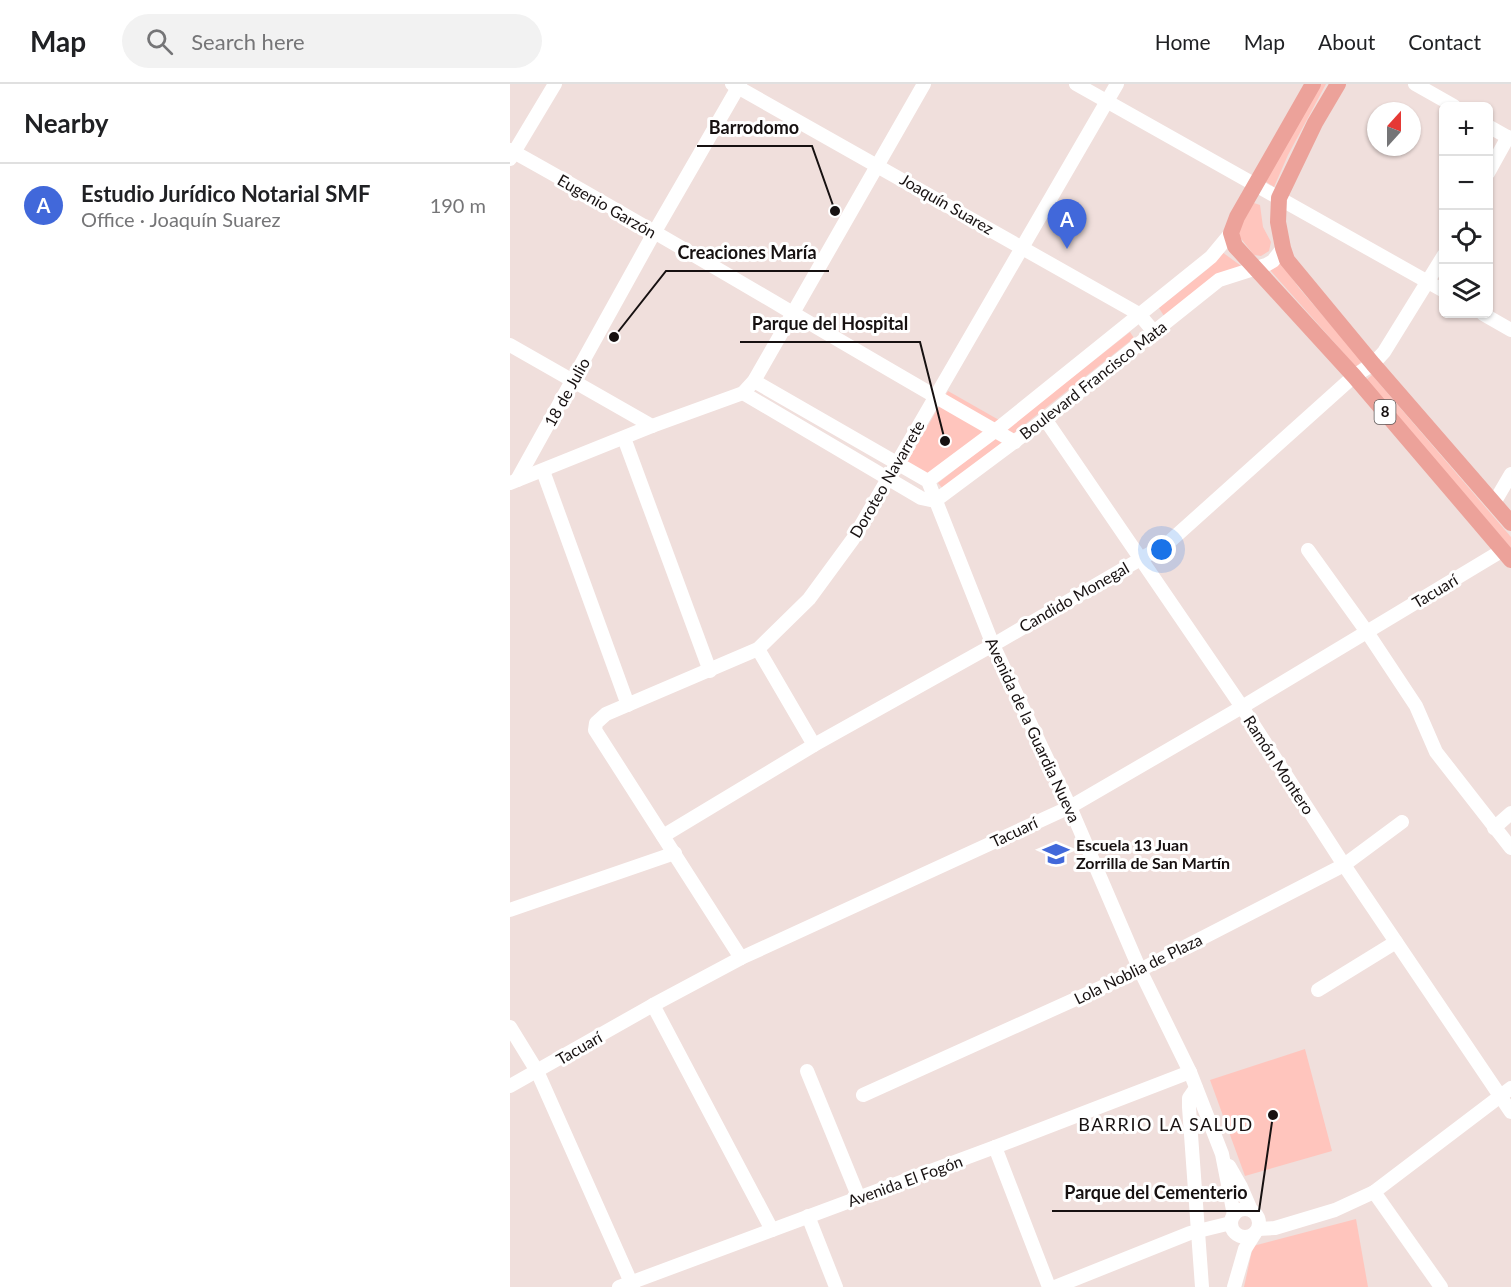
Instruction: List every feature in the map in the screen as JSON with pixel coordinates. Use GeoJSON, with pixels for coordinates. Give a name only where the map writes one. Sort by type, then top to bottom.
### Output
{"type":"FeatureCollection","features":[{"type":"Feature","properties":{"kind":"main road","name":"Boulevard Francisco Mata"},"geometry":{"type":"LineString","coordinates":[[1231,233],[1241,207],[1313,84]]}},
{"type":"Feature","properties":{"kind":"main road","name":"8"},"geometry":{"type":"LineString","coordinates":[[1338,84],[1315,123],[1279,198],[1278,222],[1287,260],[1373,364],[1511,523]]}},
{"type":"Feature","properties":{"kind":"main road","name":"8"},"geometry":{"type":"LineString","coordinates":[[1231,233],[1235,246],[1354,376],[1507,555]]}},
{"type":"Feature","properties":{"kind":"street"},"geometry":{"type":"LineString","coordinates":[[511,153],[555,84]]}},
{"type":"Feature","properties":{"kind":"street"},"geometry":{"type":"LineString","coordinates":[[514,481],[652,426],[743,393],[754,381],[794,313],[924,84]]}},
{"type":"Feature","properties":{"kind":"street"},"geometry":{"type":"LineString","coordinates":[[1076,84],[1439,289]]}},
{"type":"Feature","properties":{"kind":"street","name":"Doroteo Navarrete"},"geometry":{"type":"LineString","coordinates":[[663,836],[596,730],[596,723],[601,717],[758,649],[809,599],[853,539],[1118,84]]}},
{"type":"Feature","properties":{"kind":"street"},"geometry":{"type":"LineString","coordinates":[[1415,84],[1447,102]]}},
{"type":"Feature","properties":{"kind":"street","name":"Joaquín Suarez"},"geometry":{"type":"LineString","coordinates":[[736,85],[1139,314],[1155,332]]}},
{"type":"Feature","properties":{"kind":"street","name":"18 de Julio"},"geometry":{"type":"LineString","coordinates":[[514,481],[573,381],[736,85]]}},
{"type":"Feature","properties":{"kind":"street"},"geometry":{"type":"LineString","coordinates":[[1493,129],[1509,138],[1493,165]]}},
{"type":"Feature","properties":{"kind":"street","name":"Eugenio Garzón"},"geometry":{"type":"LineString","coordinates":[[511,153],[794,313],[934,398],[1014,442]]}},
{"type":"Feature","properties":{"kind":"street","name":"Boulevard Francisco Mata"},"geometry":{"type":"LineString","coordinates":[[928,482],[1211,257],[1231,233]]}},
{"type":"Feature","properties":{"kind":"street","name":"Boulevard Francisco Mata"},"geometry":{"type":"LineString","coordinates":[[935,501],[1045,419],[1219,280],[1273,261],[1283,248]]}},
{"type":"Feature","properties":{"kind":"street","name":"Candido Monegal"},"geometry":{"type":"LineString","coordinates":[[663,836],[814,745],[993,645],[1168,543],[1354,376],[1373,364],[1391,343],[1439,262]]}},
{"type":"Feature","properties":{"kind":"street"},"geometry":{"type":"LineString","coordinates":[[1490,318],[1511,330]]}},
{"type":"Feature","properties":{"kind":"street"},"geometry":{"type":"LineString","coordinates":[[510,345],[652,426]]}},
{"type":"Feature","properties":{"kind":"street"},"geometry":{"type":"LineString","coordinates":[[754,381],[928,482]]}},
{"type":"Feature","properties":{"kind":"street"},"geometry":{"type":"LineString","coordinates":[[743,393],[921,498],[935,501]]}},
{"type":"Feature","properties":{"kind":"street","name":"Ramón Montero"},"geometry":{"type":"LineString","coordinates":[[1045,419],[1242,707],[1344,866],[1396,942],[1506,1092],[1511,1112]]}},
{"type":"Feature","properties":{"kind":"street"},"geometry":{"type":"LineString","coordinates":[[624,438],[710,670]]}},
{"type":"Feature","properties":{"kind":"street"},"geometry":{"type":"LineString","coordinates":[[543,471],[628,705]]}},
{"type":"Feature","properties":{"kind":"street"},"geometry":{"type":"LineString","coordinates":[[1494,503],[1511,474]]}},
{"type":"Feature","properties":{"kind":"street","name":"Avenida de la Guardia Nueva"},"geometry":{"type":"LineString","coordinates":[[928,482],[993,645],[1070,807],[1140,970],[1190,1072],[1222,1154],[1251,1210]]}},
{"type":"Feature","properties":{"kind":"street"},"geometry":{"type":"LineString","coordinates":[[1308,550],[1367,632],[1416,706],[1436,752],[1511,848]]}},
{"type":"Feature","properties":{"kind":"street","name":"Tacuarí"},"geometry":{"type":"LineString","coordinates":[[510,1086],[741,958],[1070,807],[1367,632],[1507,555]]}},
{"type":"Feature","properties":{"kind":"street"},"geometry":{"type":"LineString","coordinates":[[758,649],[814,745]]}},
{"type":"Feature","properties":{"kind":"street"},"geometry":{"type":"LineString","coordinates":[[1494,828],[1511,813]]}},
{"type":"Feature","properties":{"kind":"street","name":"Lola Noblia de Plaza"},"geometry":{"type":"LineString","coordinates":[[863,1095],[1140,970],[1344,866],[1402,822]]}},
{"type":"Feature","properties":{"kind":"street"},"geometry":{"type":"LineString","coordinates":[[663,836],[741,958]]}},
{"type":"Feature","properties":{"kind":"street"},"geometry":{"type":"LineString","coordinates":[[510,910],[675,853]]}},
{"type":"Feature","properties":{"kind":"street"},"geometry":{"type":"LineString","coordinates":[[1318,990],[1396,942]]}},
{"type":"Feature","properties":{"kind":"street"},"geometry":{"type":"LineString","coordinates":[[653,1005],[772,1230]]}},
{"type":"Feature","properties":{"kind":"street"},"geometry":{"type":"LineString","coordinates":[[510,1027],[537,1071],[628,1285]]}},
{"type":"Feature","properties":{"kind":"street"},"geometry":{"type":"LineString","coordinates":[[807,1071],[859,1198]]}},
{"type":"Feature","properties":{"kind":"street","name":"Avenida El Fogón"},"geometry":{"type":"LineString","coordinates":[[628,1285],[1190,1072]]}},
{"type":"Feature","properties":{"kind":"street"},"geometry":{"type":"LineString","coordinates":[[1196,1088],[1189,1098],[1189,1107],[1202,1287]]}},
{"type":"Feature","properties":{"kind":"street"},"geometry":{"type":"LineString","coordinates":[[1233,1223],[1245,1237],[1256,1231],[1275,1228],[1335,1210],[1374,1192],[1506,1092]]}},
{"type":"Feature","properties":{"kind":"street"},"geometry":{"type":"LineString","coordinates":[[995,1147],[1048,1287]]}},
{"type":"Feature","properties":{"kind":"street","name":"Avenida de la Guardia Nueva"},"geometry":{"type":"LineString","coordinates":[[1222,1154],[1231,1193],[1233,1223],[1238,1248],[1238,1270]]}},
{"type":"Feature","properties":{"kind":"street"},"geometry":{"type":"LineString","coordinates":[[1374,1192],[1441,1287]]}},
{"type":"Feature","properties":{"kind":"street"},"geometry":{"type":"LineString","coordinates":[[1055,1287],[1198,1232],[1233,1223],[1240,1210],[1251,1210],[1258,1218],[1256,1231]]}},
{"type":"Feature","properties":{"kind":"street"},"geometry":{"type":"LineString","coordinates":[[808,1216],[836,1287]]}},
{"type":"Feature","properties":{"kind":"street","name":"Avenida de la Guardia Nueva"},"geometry":{"type":"LineString","coordinates":[[1234,1287],[1245,1249],[1256,1231]]}},
{"type":"Feature","properties":{"kind":"shaded area"},"geometry":{"type":"Polygon","coordinates":[[[1320,84],[1326,84],[1288,155],[1274,187],[1265,181],[1320,84]]]}},
{"type":"Feature","properties":{"kind":"shaded area"},"geometry":{"type":"Polygon","coordinates":[[[1254,203],[1260,205],[1263,227],[1271,242],[1269,251],[1261,256],[1254,255],[1239,236],[1239,226],[1254,203]]]}},
{"type":"Feature","properties":{"kind":"shaded area"},"geometry":{"type":"Polygon","coordinates":[[[1222,252],[1244,268],[1216,274],[1164,316],[1159,308],[1209,268],[1222,252]]]}},
{"type":"Feature","properties":{"kind":"shaded area"},"geometry":{"type":"Polygon","coordinates":[[[1280,261],[1299,288],[1362,361],[1356,367],[1270,270],[1280,261]]]}},
{"type":"Feature","properties":{"kind":"shaded area"},"geometry":{"type":"Polygon","coordinates":[[[1130,332],[1134,338],[943,489],[938,483],[1130,332]]]}},
{"type":"Feature","properties":{"kind":"shaded area"},"geometry":{"type":"Polygon","coordinates":[[[1372,375],[1511,537],[1511,548],[1366,380],[1372,375]]]}},
{"type":"Feature","properties":{"kind":"shaded area"},"geometry":{"type":"Polygon","coordinates":[[[948,391],[999,420],[928,474],[907,462],[948,391]]]}},
{"type":"Feature","properties":{"kind":"shaded area"},"geometry":{"type":"Polygon","coordinates":[[[1305,1049],[1332,1151],[1245,1176],[1210,1080],[1305,1049]]]}},
{"type":"Feature","properties":{"kind":"shaded area"},"geometry":{"type":"Polygon","coordinates":[[[1356,1219],[1368,1287],[1244,1287],[1253,1246],[1356,1219]]]}},
{"type":"Feature","properties":{"kind":"place","name":"Barrodomo"},"geometry":{"type":"Point","coordinates":[835,211]}},
{"type":"Feature","properties":{"kind":"place","name":"Estudio Jurídico Notarial SMF"},"geometry":{"type":"Point","coordinates":[1067,249]}},
{"type":"Feature","properties":{"kind":"place","name":"Creaciones María"},"geometry":{"type":"Point","coordinates":[614,337]}},
{"type":"Feature","properties":{"kind":"place","name":"Parque del Hospital"},"geometry":{"type":"Point","coordinates":[945,441]}},
{"type":"Feature","properties":{"kind":"place","name":"Escuela 13 Juan Zorrilla de San Martín"},"geometry":{"type":"Point","coordinates":[1056,854]}},
{"type":"Feature","properties":{"kind":"place","name":"Parque del Cementerio"},"geometry":{"type":"Point","coordinates":[1273,1115]}},
{"type":"Feature","properties":{"kind":"district","name":"BARRIO LA SALUD"},"geometry":{"type":"Point","coordinates":[1166,1125]}}]}
